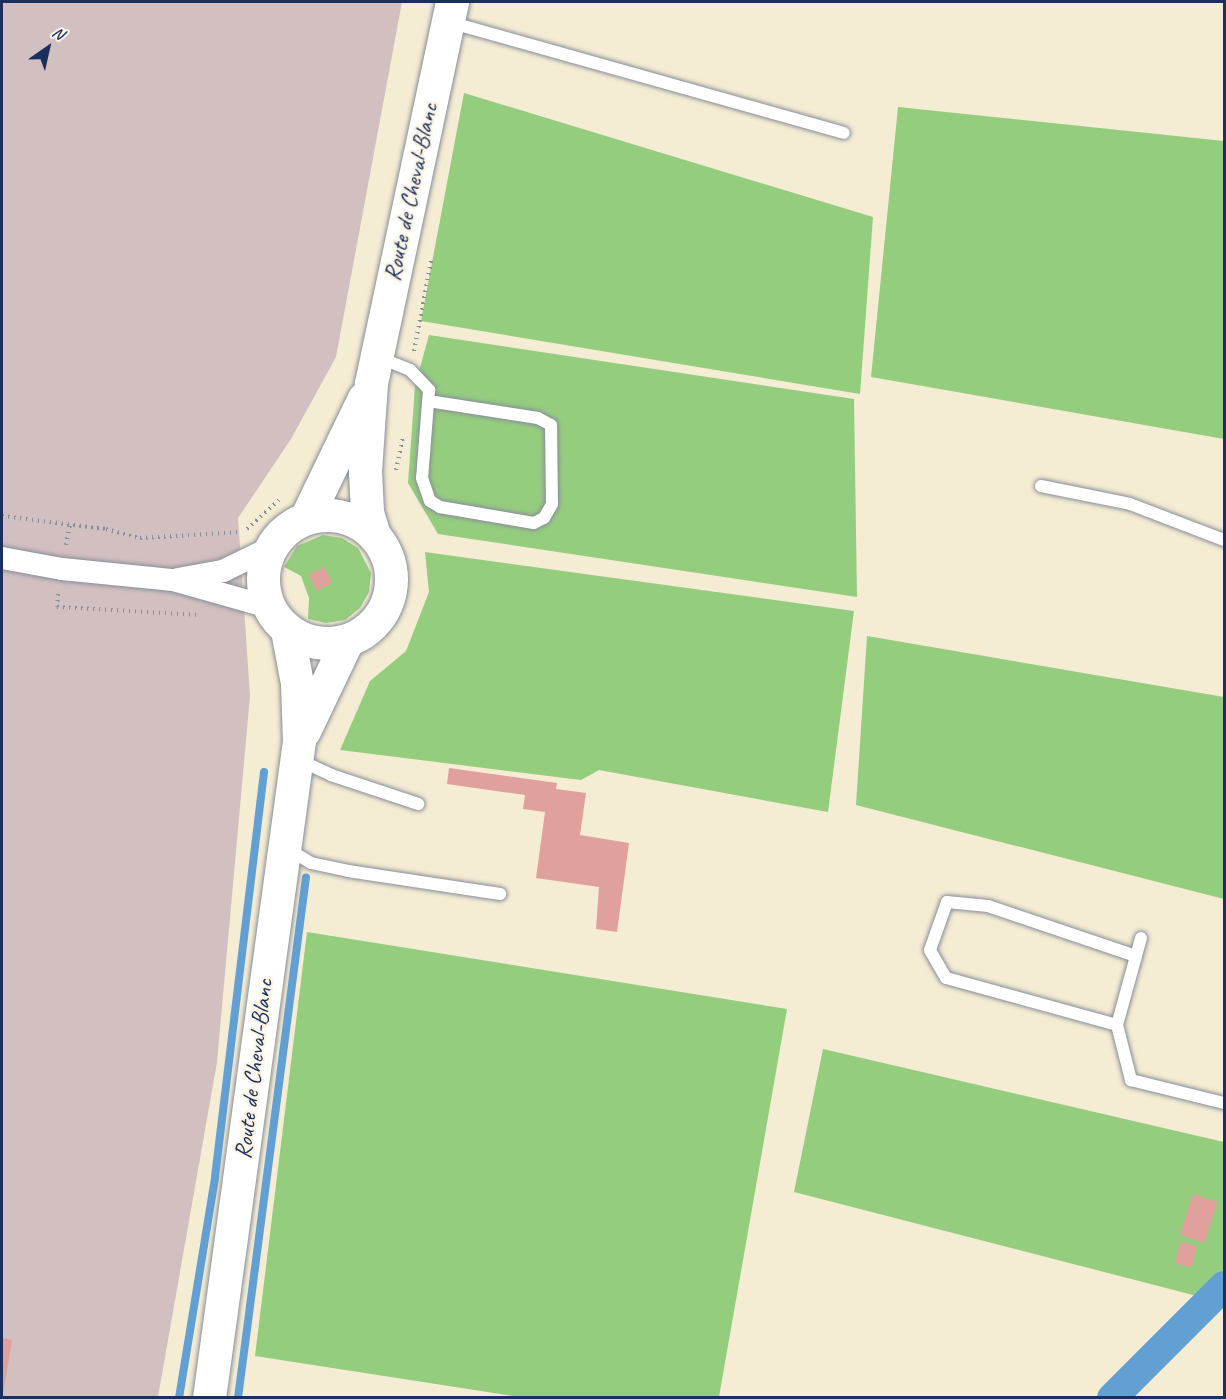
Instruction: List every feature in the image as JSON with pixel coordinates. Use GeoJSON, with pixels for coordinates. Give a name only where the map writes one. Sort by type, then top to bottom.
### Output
{"type":"FeatureCollection","features":[{"type":"Feature","properties":{"kind":"main road","name":"Route de Cheval-Blanc"},"geometry":{"type":"LineString","coordinates":[[374,535],[367,512],[365,471],[374,370],[450,12]]}},
{"type":"Feature","properties":{"kind":"main road","name":"Route de Cheval-Blanc"},"geometry":{"type":"LineString","coordinates":[[306,518],[374,370]]}},
{"type":"Feature","properties":{"kind":"main road"},"geometry":{"type":"LineString","coordinates":[[343,516],[374,535],[390,563],[390,596],[374,624],[347,641],[316,643],[278,618],[262,577],[270,548],[292,525],[306,518],[343,516]]}},
{"type":"Feature","properties":{"kind":"main road","name":"Route de Cheval-Blanc"},"geometry":{"type":"LineString","coordinates":[[209,1398],[282,846],[298,750],[297,683],[278,618]]}},
{"type":"Feature","properties":{"kind":"main road","name":"Route de Cheval-Blanc"},"geometry":{"type":"LineString","coordinates":[[298,750],[347,641]]}},
{"type":"Feature","properties":{"kind":"street"},"geometry":{"type":"LineString","coordinates":[[173,580],[223,571],[270,548]]}},
{"type":"Feature","properties":{"kind":"street"},"geometry":{"type":"LineString","coordinates":[[2,558],[62,569],[173,580],[278,618]]}},
{"type":"Feature","properties":{"kind":"lane"},"geometry":{"type":"LineString","coordinates":[[450,12],[844,133]]}},
{"type":"Feature","properties":{"kind":"lane"},"geometry":{"type":"LineString","coordinates":[[374,370],[410,370],[429,390],[428,401],[422,478],[429,501],[440,507],[534,523],[544,518],[552,504],[551,425],[537,418],[428,401]]}},
{"type":"Feature","properties":{"kind":"lane"},"geometry":{"type":"LineString","coordinates":[[1041,486],[1131,504],[1224,540]]}},
{"type":"Feature","properties":{"kind":"lane"},"geometry":{"type":"LineString","coordinates":[[298,750],[331,775],[418,804]]}},
{"type":"Feature","properties":{"kind":"lane"},"geometry":{"type":"LineString","coordinates":[[282,846],[311,863],[348,871],[500,894]]}},
{"type":"Feature","properties":{"kind":"lane"},"geometry":{"type":"LineString","coordinates":[[1117,1025],[946,978],[930,950],[947,902],[988,906],[1136,956]]}},
{"type":"Feature","properties":{"kind":"lane"},"geometry":{"type":"LineString","coordinates":[[1141,938],[1117,1025],[1131,1080],[1224,1103]]}},
{"type":"Feature","properties":{"kind":"path"},"geometry":{"type":"LineString","coordinates":[[410,370],[432,258]]}},
{"type":"Feature","properties":{"kind":"path"},"geometry":{"type":"LineString","coordinates":[[365,471],[399,470],[404,425]]}},
{"type":"Feature","properties":{"kind":"path"},"geometry":{"type":"LineString","coordinates":[[2,516],[70,525],[140,538],[218,536],[245,531],[283,494]]}},
{"type":"Feature","properties":{"kind":"path"},"geometry":{"type":"LineString","coordinates":[[66,548],[70,525]]}},
{"type":"Feature","properties":{"kind":"path"},"geometry":{"type":"LineString","coordinates":[[58,589],[57,607],[191,617],[208,614]]}},
{"type":"Feature","properties":{"kind":"shaded area"},"geometry":{"type":"Polygon","coordinates":[[[2,2],[402,2],[336,357],[291,439],[238,518],[250,696],[217,1062],[158,1397],[2,1398],[2,2]]]}},
{"type":"Feature","properties":{"kind":"green space"},"geometry":{"type":"Polygon","coordinates":[[[464,93],[873,217],[860,394],[421,321],[464,93]]]}},
{"type":"Feature","properties":{"kind":"green space"},"geometry":{"type":"Polygon","coordinates":[[[898,107],[1224,141],[1224,439],[871,377],[898,107]]]}},
{"type":"Feature","properties":{"kind":"green space"},"geometry":{"type":"Polygon","coordinates":[[[429,335],[854,399],[857,597],[438,534],[408,483],[415,386],[429,335]]]}},
{"type":"Feature","properties":{"kind":"green space"},"geometry":{"type":"Polygon","coordinates":[[[323,535],[342,538],[358,548],[371,573],[369,592],[360,608],[345,620],[326,623],[308,619],[309,598],[301,576],[284,567],[297,546],[323,535]]]}},
{"type":"Feature","properties":{"kind":"green space"},"geometry":{"type":"Polygon","coordinates":[[[425,552],[854,611],[828,812],[599,770],[581,780],[340,750],[370,681],[406,651],[429,592],[425,552]]]}},
{"type":"Feature","properties":{"kind":"green space"},"geometry":{"type":"Polygon","coordinates":[[[867,636],[1224,697],[1224,899],[856,805],[867,636]]]}},
{"type":"Feature","properties":{"kind":"green space"},"geometry":{"type":"Polygon","coordinates":[[[307,932],[787,1009],[719,1397],[520,1397],[255,1356],[307,932]]]}},
{"type":"Feature","properties":{"kind":"green space"},"geometry":{"type":"Polygon","coordinates":[[[823,1049],[1224,1142],[1224,1274],[1201,1297],[794,1192],[823,1049]]]}},
{"type":"Feature","properties":{"kind":"building"},"geometry":{"type":"Polygon","coordinates":[[[324,567],[332,583],[317,591],[309,575],[324,567]]]}},
{"type":"Feature","properties":{"kind":"building"},"geometry":{"type":"Polygon","coordinates":[[[449,768],[557,783],[556,789],[586,793],[580,835],[629,843],[617,932],[596,929],[599,887],[536,878],[545,812],[523,809],[525,795],[447,784],[449,768]]]}},
{"type":"Feature","properties":{"kind":"building"},"geometry":{"type":"Polygon","coordinates":[[[1193,1194],[1218,1202],[1204,1243],[1180,1235],[1193,1194]]]}},
{"type":"Feature","properties":{"kind":"building"},"geometry":{"type":"Polygon","coordinates":[[[1180,1242],[1197,1246],[1192,1267],[1175,1263],[1180,1242]]]}},
{"type":"Feature","properties":{"kind":"building"},"geometry":{"type":"Polygon","coordinates":[[[2,1338],[12,1340],[3,1395],[2,1395],[2,1338]]]}},
{"type":"Feature","properties":{"kind":"waterway"},"geometry":{"type":"LineString","coordinates":[[179,1398],[215,1177],[264,772]]}},
{"type":"Feature","properties":{"kind":"waterway"},"geometry":{"type":"LineString","coordinates":[[238,1398],[306,877]]}},
{"type":"Feature","properties":{"kind":"waterway"},"geometry":{"type":"LineString","coordinates":[[1112,1398],[1224,1286]]}}]}
